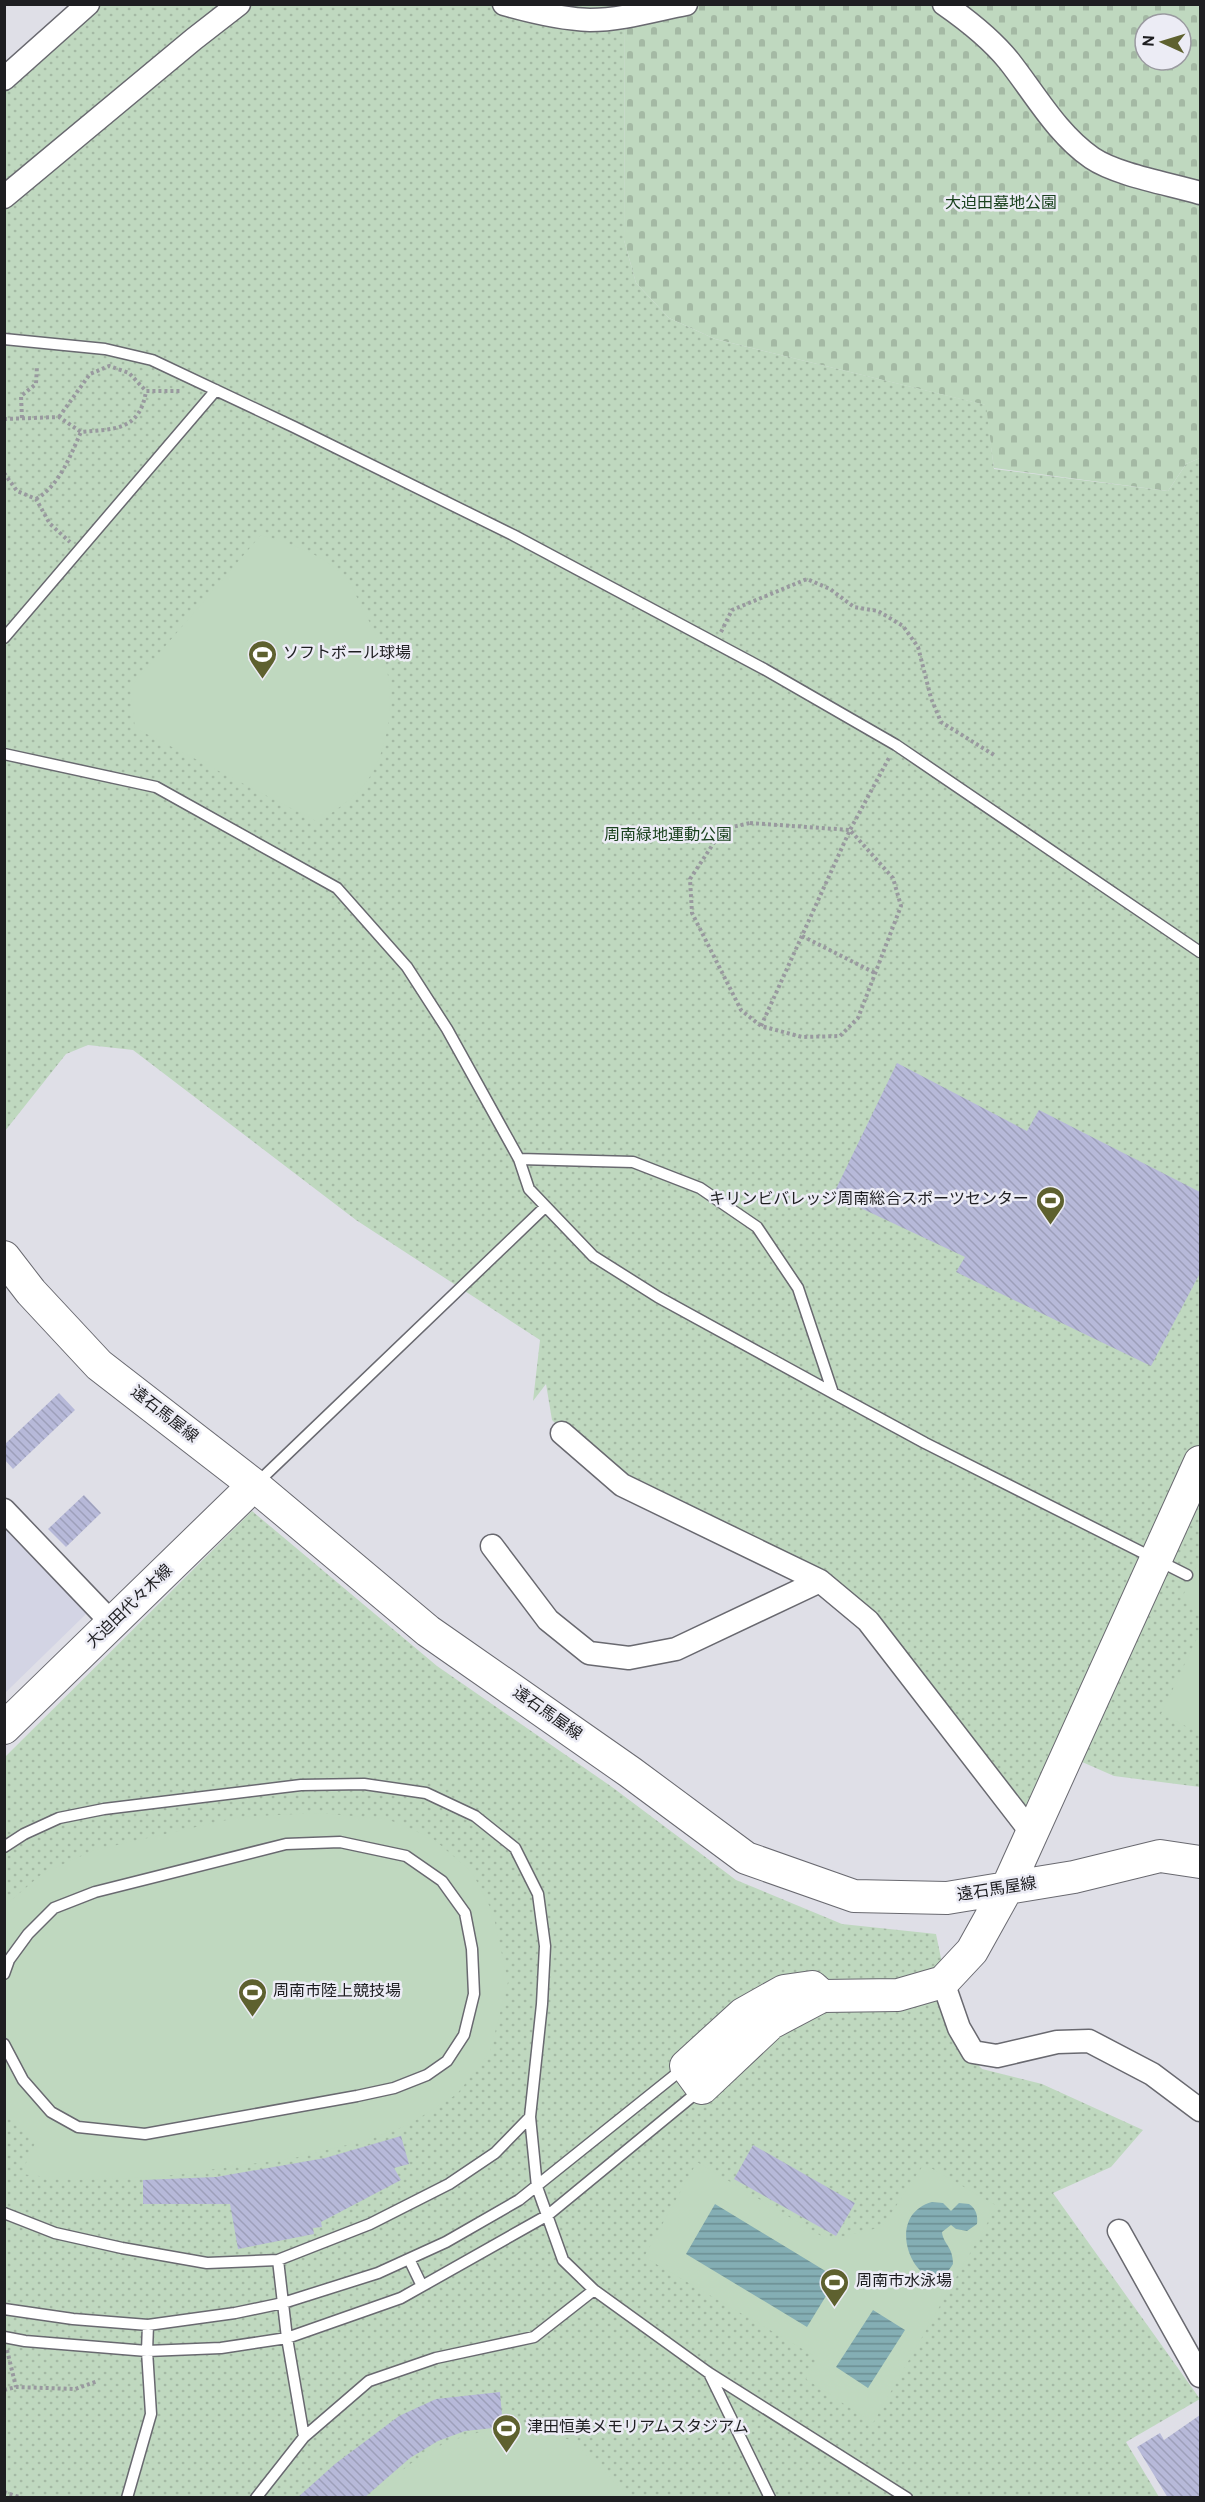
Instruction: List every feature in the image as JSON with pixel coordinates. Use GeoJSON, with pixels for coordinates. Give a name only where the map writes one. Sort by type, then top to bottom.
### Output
{"type":"FeatureCollection","features":[{"type":"Feature","properties":{"kind":"street"},"geometry":{"type":"LineString","coordinates":[[4,79],[88,4]]}},
{"type":"Feature","properties":{"kind":"street"},"geometry":{"type":"LineString","coordinates":[[4,197],[239,4]]}},
{"type":"Feature","properties":{"kind":"street"},"geometry":{"type":"LineString","coordinates":[[504,4],[539,14],[591,20],[686,4]]}},
{"type":"Feature","properties":{"kind":"street"},"geometry":{"type":"LineString","coordinates":[[944,4],[987,39],[1007,59],[1058,126],[1094,159],[1113,168],[1200,193]]}},
{"type":"Feature","properties":{"kind":"street","name":"遠石馬屋線"},"geometry":{"type":"LineString","coordinates":[[4,1257],[31,1292],[99,1365],[254,1485],[428,1631],[630,1772],[746,1858],[854,1896],[947,1898],[1074,1877],[1160,1856],[1200,1862]]}},
{"type":"Feature","properties":{"kind":"street"},"geometry":{"type":"LineString","coordinates":[[562,1433],[622,1485],[820,1581],[868,1621],[1031,1832]]}},
{"type":"Feature","properties":{"kind":"street"},"geometry":{"type":"LineString","coordinates":[[694,2077],[771,2023],[822,1996],[898,1995],[943,1982],[972,1951],[1007,1888],[1200,1462]]}},
{"type":"Feature","properties":{"kind":"street","name":"大迫田代々木線"},"geometry":{"type":"LineString","coordinates":[[4,1728],[254,1485]]}},
{"type":"Feature","properties":{"kind":"street"},"geometry":{"type":"LineString","coordinates":[[4,1510],[113,1624]]}},
{"type":"Feature","properties":{"kind":"street"},"geometry":{"type":"LineString","coordinates":[[492,1546],[548,1620],[589,1653],[629,1658],[676,1648],[820,1581]]}},
{"type":"Feature","properties":{"kind":"street"},"geometry":{"type":"LineString","coordinates":[[943,1982],[960,2028],[973,2052],[997,2056],[1057,2042],[1089,2041],[1152,2074],[1200,2110]]}},
{"type":"Feature","properties":{"kind":"street"},"geometry":{"type":"LineString","coordinates":[[1119,2231],[1200,2376]]}},
{"type":"Feature","properties":{"kind":"lane"},"geometry":{"type":"LineString","coordinates":[[4,339],[105,349],[152,360],[513,535],[715,643],[896,745],[1200,952]]}},
{"type":"Feature","properties":{"kind":"lane"},"geometry":{"type":"LineString","coordinates":[[4,638],[216,390]]}},
{"type":"Feature","properties":{"kind":"lane"},"geometry":{"type":"LineString","coordinates":[[4,754],[156,787],[337,888],[407,968],[447,1029],[519,1159],[529,1189],[593,1256],[658,1297],[833,1393],[1187,1575]]}},
{"type":"Feature","properties":{"kind":"lane"},"geometry":{"type":"LineString","coordinates":[[519,1159],[633,1162],[700,1188],[757,1227],[798,1288],[833,1393]]}},
{"type":"Feature","properties":{"kind":"lane"},"geometry":{"type":"LineString","coordinates":[[254,1485],[545,1207]]}},
{"type":"Feature","properties":{"kind":"lane"},"geometry":{"type":"LineString","coordinates":[[4,1847],[24,1834],[59,1818],[104,1809],[301,1785],[364,1784],[426,1793],[475,1816],[515,1848],[538,1894],[545,1946],[542,2004],[530,2117],[537,2187],[563,2260],[594,2290],[709,2373],[908,2498]]}},
{"type":"Feature","properties":{"kind":"lane"},"geometry":{"type":"LineString","coordinates":[[4,1974],[9,1960],[28,1934],[54,1908],[95,1892],[286,1844],[340,1842],[406,1856],[442,1881],[465,1913],[472,1949],[474,1994],[464,2035],[447,2061],[427,2075],[394,2088],[357,2096],[145,2134],[78,2127],[51,2112],[23,2080],[4,2044]]}},
{"type":"Feature","properties":{"kind":"lane"},"geometry":{"type":"LineString","coordinates":[[4,2309],[73,2319],[148,2325],[235,2313],[283,2303],[378,2273],[446,2242],[537,2187],[694,2077]]}},
{"type":"Feature","properties":{"kind":"lane"},"geometry":{"type":"LineString","coordinates":[[4,2337],[25,2341],[147,2350],[221,2348],[287,2338],[401,2298],[548,2215],[694,2077]]}},
{"type":"Feature","properties":{"kind":"lane"},"geometry":{"type":"LineString","coordinates":[[4,2213],[55,2233],[175,2258],[207,2263],[278,2260],[370,2224],[449,2184],[495,2153],[530,2117]]}},
{"type":"Feature","properties":{"kind":"lane"},"geometry":{"type":"LineString","coordinates":[[409,2259],[422,2286]]}},
{"type":"Feature","properties":{"kind":"lane"},"geometry":{"type":"LineString","coordinates":[[278,2260],[287,2338],[304,2437]]}},
{"type":"Feature","properties":{"kind":"lane"},"geometry":{"type":"LineString","coordinates":[[256,2498],[304,2437],[369,2381],[436,2358],[534,2337],[594,2290]]}},
{"type":"Feature","properties":{"kind":"lane"},"geometry":{"type":"LineString","coordinates":[[127,2498],[151,2414],[147,2350],[148,2325]]}},
{"type":"Feature","properties":{"kind":"lane"},"geometry":{"type":"LineString","coordinates":[[709,2373],[770,2498]]}},
{"type":"Feature","properties":{"kind":"path"},"geometry":{"type":"LineString","coordinates":[[22,418],[21,396],[36,384],[37,366]]}},
{"type":"Feature","properties":{"kind":"path"},"geometry":{"type":"LineString","coordinates":[[4,419],[59,417],[81,432],[123,428],[136,417],[145,402],[146,391],[129,373],[109,366],[90,374],[59,417]]}},
{"type":"Feature","properties":{"kind":"path"},"geometry":{"type":"LineString","coordinates":[[36,499],[43,495],[62,473],[81,432]]}},
{"type":"Feature","properties":{"kind":"path"},"geometry":{"type":"LineString","coordinates":[[4,473],[17,491],[36,499],[50,524],[79,550]]}},
{"type":"Feature","properties":{"kind":"path"},"geometry":{"type":"LineString","coordinates":[[715,643],[732,610],[807,579],[830,589],[854,607],[878,611],[903,626],[918,647],[931,698],[941,722],[994,755]]}},
{"type":"Feature","properties":{"kind":"path"},"geometry":{"type":"LineString","coordinates":[[761,1026],[850,830],[896,745]]}},
{"type":"Feature","properties":{"kind":"path"},"geometry":{"type":"LineString","coordinates":[[750,823],[850,830],[893,878],[901,906],[875,973],[858,1018],[840,1036],[802,1037],[761,1026],[741,1010],[692,913],[690,879],[723,829],[750,823]]}},
{"type":"Feature","properties":{"kind":"path"},"geometry":{"type":"LineString","coordinates":[[802,936],[875,973]]}},
{"type":"Feature","properties":{"kind":"path"},"geometry":{"type":"LineString","coordinates":[[7,2348],[16,2387]]}},
{"type":"Feature","properties":{"kind":"path"},"geometry":{"type":"LineString","coordinates":[[4,2390],[16,2387],[75,2389],[98,2381]]}},
{"type":"Feature","properties":{"kind":"path"},"geometry":{"type":"LineString","coordinates":[[4,2492],[22,2498]]}},
{"type":"Feature","properties":{"kind":"shaded area"},"geometry":{"type":"Polygon","coordinates":[[[5,1527],[87,1613],[5,1693],[5,1527]]]}},
{"type":"Feature","properties":{"kind":"green space","name":"周南緑地運動公園"},"geometry":{"type":"Polygon","coordinates":[[[84,5],[625,5],[624,240],[636,283],[669,318],[715,339],[986,405],[994,469],[1168,491],[1186,464],[1200,458],[1200,1787],[1114,1776],[1064,1754],[1032,1831],[830,1589],[618,1485],[552,1420],[546,1384],[533,1401],[540,1340],[356,1220],[133,1050],[88,1045],[66,1054],[5,1131],[4,73],[84,5]]]}},
{"type":"Feature","properties":{"kind":"green space","name":"大迫田墓地公園"},"geometry":{"type":"Polygon","coordinates":[[[625,5],[1200,5],[1200,458],[1186,464],[1168,491],[994,468],[985,405],[715,339],[669,318],[636,283],[624,240],[625,5]]]}},
{"type":"Feature","properties":{"kind":"green space","name":"ソフトボール球場"},"geometry":{"type":"Polygon","coordinates":[[[261,535],[317,556],[328,562],[346,578],[377,637],[387,670],[389,714],[384,745],[379,759],[364,785],[318,822],[135,728],[130,687],[261,535]]]}},
{"type":"Feature","properties":{"kind":"green space"},"geometry":{"type":"Polygon","coordinates":[[[252,1511],[437,1666],[612,1787],[736,1880],[842,1924],[936,1934],[959,2045],[982,2069],[1042,2084],[1143,2130],[1111,2167],[1053,2193],[1200,2399],[1126,2442],[1159,2497],[5,2498],[5,1757],[252,1511]]]}},
{"type":"Feature","properties":{"kind":"green space"},"geometry":{"type":"Polygon","coordinates":[[[1200,1559],[1200,1610],[1181,1600],[1200,1559]]]}},
{"type":"Feature","properties":{"kind":"green space"},"geometry":{"type":"Polygon","coordinates":[[[1200,1632],[1200,1733],[1161,1714],[1200,1632]]]}},
{"type":"Feature","properties":{"kind":"green space","name":"周南市陸上競技場"},"geometry":{"type":"Polygon","coordinates":[[[318,1813],[387,1819],[432,1838],[472,1872],[493,1913],[508,1982],[490,2052],[457,2094],[408,2125],[367,2140],[294,2158],[158,2177],[75,2180],[21,2174],[36,2141],[5,2110],[5,1908],[7,1904],[43,1873],[95,1850],[240,1817],[318,1813]]]}},
{"type":"Feature","properties":{"kind":"green space","name":"周南市水泳場"},"geometry":{"type":"Polygon","coordinates":[[[697,2162],[828,2240],[882,2227],[924,2164],[997,2206],[873,2423],[806,2379],[818,2358],[644,2257],[697,2162]]]}},
{"type":"Feature","properties":{"kind":"green space","name":"津田恒美メモリアムスタジアム"},"geometry":{"type":"Polygon","coordinates":[[[487,2430],[532,2430],[571,2440],[628,2497],[370,2497],[410,2464],[446,2442],[487,2430]]]}},
{"type":"Feature","properties":{"kind":"water"},"geometry":{"type":"Polygon","coordinates":[[[932,2202],[943,2203],[951,2211],[959,2203],[969,2204],[977,2215],[977,2224],[967,2231],[956,2229],[951,2225],[942,2232],[953,2264],[942,2276],[930,2277],[919,2270],[911,2257],[906,2241],[907,2225],[915,2211],[932,2202]]]}},
{"type":"Feature","properties":{"kind":"water"},"geometry":{"type":"Polygon","coordinates":[[[715,2204],[837,2278],[807,2327],[686,2254],[715,2204]]]}},
{"type":"Feature","properties":{"kind":"water"},"geometry":{"type":"Polygon","coordinates":[[[873,2310],[905,2330],[868,2388],[836,2367],[873,2310]]]}},
{"type":"Feature","properties":{"kind":"building","name":"キリンビバレッジ周南総合スポーツセンター"},"geometry":{"type":"Polygon","coordinates":[[[897,1063],[1027,1131],[1039,1110],[1200,1192],[1200,1273],[1151,1366],[956,1272],[965,1257],[833,1195],[897,1063]]]}},
{"type":"Feature","properties":{"kind":"building"},"geometry":{"type":"Polygon","coordinates":[[[59,1393],[75,1410],[13,1469],[4,1459],[4,1445],[59,1393]]]}},
{"type":"Feature","properties":{"kind":"building"},"geometry":{"type":"Polygon","coordinates":[[[84,1495],[101,1513],[66,1547],[48,1529],[84,1495]]]}},
{"type":"Feature","properties":{"kind":"building"},"geometry":{"type":"Polygon","coordinates":[[[401,2136],[409,2164],[394,2168],[401,2180],[321,2222],[322,2227],[313,2228],[314,2234],[238,2249],[230,2204],[143,2204],[143,2180],[216,2177],[325,2158],[401,2136]]]}},
{"type":"Feature","properties":{"kind":"building"},"geometry":{"type":"Polygon","coordinates":[[[753,2145],[855,2203],[836,2236],[734,2179],[753,2145]]]}},
{"type":"Feature","properties":{"kind":"building"},"geometry":{"type":"Polygon","coordinates":[[[500,2392],[503,2427],[465,2431],[438,2441],[410,2458],[364,2498],[297,2498],[335,2464],[399,2416],[436,2399],[500,2392]]]}},
{"type":"Feature","properties":{"kind":"building"},"geometry":{"type":"Polygon","coordinates":[[[1200,2415],[1200,2498],[1168,2498],[1137,2447],[1160,2433],[1164,2440],[1200,2415]]]}},
{"type":"Feature","properties":{"kind":"place","name":"ソフトボール球場"},"geometry":{"type":"Point","coordinates":[262,680]}},
{"type":"Feature","properties":{"kind":"place","name":"キリンビバレッジ周南総合スポーツセンター"},"geometry":{"type":"Point","coordinates":[1050,1226]}},
{"type":"Feature","properties":{"kind":"place","name":"周南市陸上競技場"},"geometry":{"type":"Point","coordinates":[252,2018]}},
{"type":"Feature","properties":{"kind":"place","name":"周南市水泳場"},"geometry":{"type":"Point","coordinates":[835,2308]}},
{"type":"Feature","properties":{"kind":"place","name":"津田恒美メモリアムスタジアム"},"geometry":{"type":"Point","coordinates":[506,2454]}}]}
